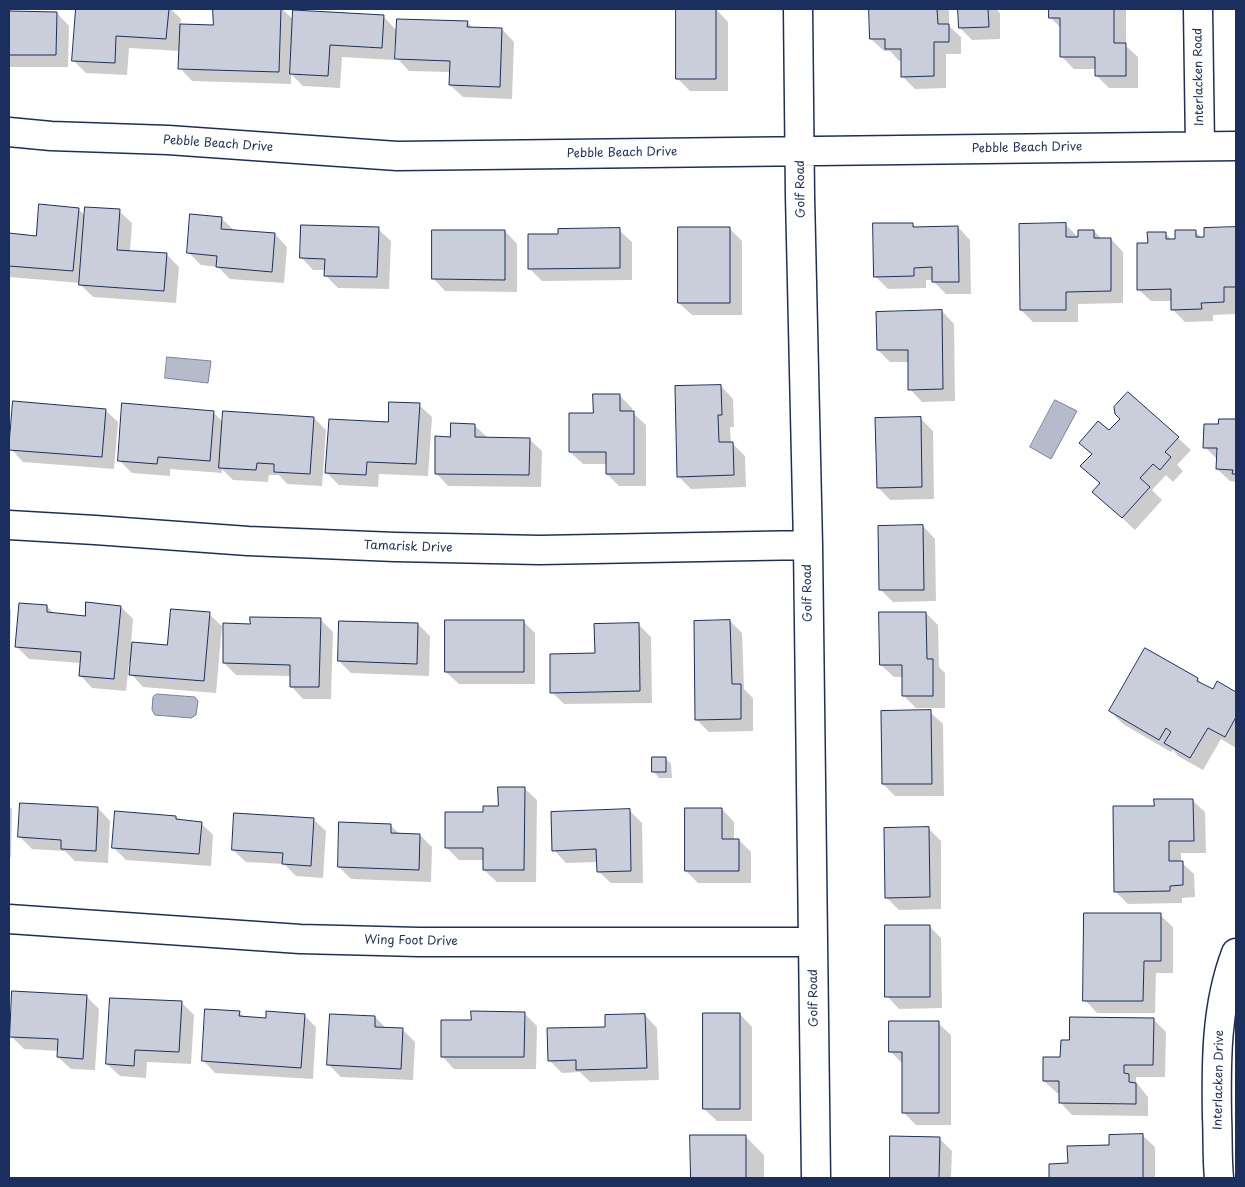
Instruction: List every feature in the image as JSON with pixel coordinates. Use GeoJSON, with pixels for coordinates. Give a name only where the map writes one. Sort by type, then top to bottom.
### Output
{"type":"FeatureCollection","features":[{"type":"Feature","properties":{"kind":"street","name":"Golf Road"},"geometry":{"type":"LineString","coordinates":[[798,9],[808,546],[816,1178]]}},
{"type":"Feature","properties":{"kind":"street","name":"Interlacken Road"},"geometry":{"type":"LineString","coordinates":[[1198,9],[1200,146]]}},
{"type":"Feature","properties":{"kind":"street","name":"Pebble Beach Drive"},"geometry":{"type":"LineString","coordinates":[[9,132],[50,136],[168,140],[397,156],[1236,146]]}},
{"type":"Feature","properties":{"kind":"street","name":"Tamarisk Drive"},"geometry":{"type":"LineString","coordinates":[[9,525],[248,541],[396,547],[540,550],[808,546]]}},
{"type":"Feature","properties":{"kind":"street","name":"Wing Foot Drive"},"geometry":{"type":"LineString","coordinates":[[9,919],[300,939],[419,942],[813,942]]}},
{"type":"Feature","properties":{"kind":"street","name":"Interlacken Drive"},"geometry":{"type":"LineString","coordinates":[[1219,1178],[1216,1074],[1219,1034],[1231,966],[1236,953]]}},
{"type":"Feature","properties":{"kind":"water"},"geometry":{"type":"Polygon","coordinates":[[[167,357],[211,361],[208,383],[165,378],[167,357]]]}},
{"type":"Feature","properties":{"kind":"water"},"geometry":{"type":"Polygon","coordinates":[[[1055,400],[1077,411],[1051,459],[1030,447],[1055,400]]]}},
{"type":"Feature","properties":{"kind":"water"},"geometry":{"type":"Polygon","coordinates":[[[157,694],[195,697],[198,701],[196,715],[191,718],[155,715],[152,710],[153,697],[157,694]]]}},
{"type":"Feature","properties":{"kind":"building"},"geometry":{"type":"Polygon","coordinates":[[[76,9],[169,9],[166,39],[116,36],[115,63],[72,61],[76,9]]]}},
{"type":"Feature","properties":{"kind":"building"},"geometry":{"type":"Polygon","coordinates":[[[213,9],[281,9],[279,72],[178,69],[180,24],[213,25],[213,9]]]}},
{"type":"Feature","properties":{"kind":"building"},"geometry":{"type":"Polygon","coordinates":[[[676,9],[716,9],[716,79],[676,79],[676,9]]]}},
{"type":"Feature","properties":{"kind":"building"},"geometry":{"type":"Polygon","coordinates":[[[869,9],[937,9],[938,24],[949,24],[949,42],[934,42],[934,76],[901,77],[901,49],[885,49],[885,39],[870,39],[869,9]]]}},
{"type":"Feature","properties":{"kind":"building"},"geometry":{"type":"Polygon","coordinates":[[[958,9],[988,9],[989,27],[959,28],[958,9]]]}},
{"type":"Feature","properties":{"kind":"building"},"geometry":{"type":"Polygon","coordinates":[[[1049,9],[1114,9],[1114,43],[1126,43],[1126,76],[1095,76],[1095,57],[1060,57],[1060,18],[1049,18],[1049,9]]]}},
{"type":"Feature","properties":{"kind":"building"},"geometry":{"type":"Polygon","coordinates":[[[293,10],[384,15],[382,48],[330,45],[328,76],[290,74],[293,10]]]}},
{"type":"Feature","properties":{"kind":"building"},"geometry":{"type":"Polygon","coordinates":[[[9,11],[57,12],[56,55],[9,55],[9,11]]]}},
{"type":"Feature","properties":{"kind":"building"},"geometry":{"type":"Polygon","coordinates":[[[397,19],[468,21],[467,27],[502,28],[500,87],[449,85],[450,61],[395,59],[397,19]]]}},
{"type":"Feature","properties":{"kind":"building"},"geometry":{"type":"Polygon","coordinates":[[[39,204],[79,208],[73,271],[9,266],[9,233],[36,236],[39,204]]]}},
{"type":"Feature","properties":{"kind":"building"},"geometry":{"type":"Polygon","coordinates":[[[85,207],[120,209],[117,250],[167,253],[164,291],[79,285],[85,207]]]}},
{"type":"Feature","properties":{"kind":"building"},"geometry":{"type":"Polygon","coordinates":[[[190,214],[222,217],[221,229],[275,233],[272,272],[216,267],[217,256],[187,253],[190,214]]]}},
{"type":"Feature","properties":{"kind":"building"},"geometry":{"type":"Polygon","coordinates":[[[873,223],[913,223],[913,227],[958,226],[959,282],[932,282],[932,267],[914,268],[914,276],[874,277],[873,223]]]}},
{"type":"Feature","properties":{"kind":"building"},"geometry":{"type":"Polygon","coordinates":[[[1066,223],[1066,237],[1078,237],[1078,230],[1094,230],[1094,238],[1111,238],[1111,291],[1066,292],[1066,310],[1020,310],[1019,224],[1066,223]]]}},
{"type":"Feature","properties":{"kind":"building"},"geometry":{"type":"Polygon","coordinates":[[[301,225],[379,227],[377,277],[324,276],[325,259],[300,258],[301,225]]]}},
{"type":"Feature","properties":{"kind":"building"},"geometry":{"type":"Polygon","coordinates":[[[678,227],[730,227],[730,303],[678,303],[678,227]]]}},
{"type":"Feature","properties":{"kind":"building"},"geometry":{"type":"Polygon","coordinates":[[[1236,227],[1236,287],[1224,287],[1224,302],[1201,303],[1202,309],[1171,310],[1171,289],[1137,290],[1137,243],[1148,243],[1147,232],[1166,232],[1166,239],[1175,239],[1175,230],[1196,230],[1196,237],[1204,237],[1204,228],[1236,227]]]}},
{"type":"Feature","properties":{"kind":"building"},"geometry":{"type":"Polygon","coordinates":[[[620,228],[620,268],[528,269],[528,234],[558,234],[558,229],[620,228]]]}},
{"type":"Feature","properties":{"kind":"building"},"geometry":{"type":"Polygon","coordinates":[[[432,230],[505,230],[505,280],[432,279],[432,230]]]}},
{"type":"Feature","properties":{"kind":"building"},"geometry":{"type":"Polygon","coordinates":[[[942,310],[943,389],[908,390],[908,350],[877,350],[876,312],[942,310]]]}},
{"type":"Feature","properties":{"kind":"building"},"geometry":{"type":"Polygon","coordinates":[[[721,385],[722,415],[718,415],[719,442],[733,442],[734,475],[677,477],[675,386],[721,385]]]}},
{"type":"Feature","properties":{"kind":"building"},"geometry":{"type":"Polygon","coordinates":[[[1128,392],[1179,437],[1165,452],[1171,457],[1160,470],[1153,464],[1140,478],[1150,487],[1122,518],[1092,492],[1100,483],[1080,466],[1092,454],[1079,443],[1098,421],[1109,430],[1120,419],[1115,414],[1114,407],[1128,392]]]}},
{"type":"Feature","properties":{"kind":"building"},"geometry":{"type":"Polygon","coordinates":[[[593,394],[620,394],[620,411],[634,411],[634,474],[606,474],[606,452],[569,452],[569,413],[593,413],[593,394]]]}},
{"type":"Feature","properties":{"kind":"building"},"geometry":{"type":"Polygon","coordinates":[[[13,401],[106,409],[102,457],[9,450],[13,401]]]}},
{"type":"Feature","properties":{"kind":"building"},"geometry":{"type":"Polygon","coordinates":[[[389,402],[420,403],[416,464],[367,462],[366,475],[325,473],[329,419],[388,422],[389,402]]]}},
{"type":"Feature","properties":{"kind":"building"},"geometry":{"type":"Polygon","coordinates":[[[122,403],[214,411],[210,461],[158,457],[157,464],[118,461],[122,403]]]}},
{"type":"Feature","properties":{"kind":"building"},"geometry":{"type":"Polygon","coordinates":[[[223,411],[314,417],[310,474],[274,472],[274,464],[257,463],[256,470],[219,468],[223,411]]]}},
{"type":"Feature","properties":{"kind":"building"},"geometry":{"type":"Polygon","coordinates":[[[921,417],[922,487],[877,488],[875,418],[921,417]]]}},
{"type":"Feature","properties":{"kind":"building"},"geometry":{"type":"Polygon","coordinates":[[[1219,419],[1236,419],[1236,474],[1232,474],[1233,470],[1216,469],[1217,448],[1203,448],[1204,424],[1218,424],[1219,419]]]}},
{"type":"Feature","properties":{"kind":"building"},"geometry":{"type":"Polygon","coordinates":[[[451,423],[475,424],[475,437],[530,438],[529,475],[435,474],[435,436],[450,437],[451,423]]]}},
{"type":"Feature","properties":{"kind":"building"},"geometry":{"type":"Polygon","coordinates":[[[923,525],[924,590],[879,590],[878,526],[923,525]]]}},
{"type":"Feature","properties":{"kind":"building"},"geometry":{"type":"Polygon","coordinates":[[[86,602],[121,606],[114,679],[79,676],[81,652],[15,647],[19,603],[47,605],[47,612],[85,616],[86,602]]]}},
{"type":"Feature","properties":{"kind":"building"},"geometry":{"type":"Polygon","coordinates":[[[171,609],[210,612],[204,681],[129,675],[132,642],[167,645],[171,609]]]}},
{"type":"Feature","properties":{"kind":"building"},"geometry":{"type":"Polygon","coordinates":[[[879,612],[926,612],[927,659],[933,659],[933,696],[902,696],[902,665],[880,665],[879,612]]]}},
{"type":"Feature","properties":{"kind":"building"},"geometry":{"type":"Polygon","coordinates":[[[250,617],[321,618],[319,687],[290,687],[290,665],[223,663],[223,623],[250,624],[250,617]]]}},
{"type":"Feature","properties":{"kind":"building"},"geometry":{"type":"Polygon","coordinates":[[[445,620],[524,620],[524,672],[445,672],[445,620]]]}},
{"type":"Feature","properties":{"kind":"building"},"geometry":{"type":"Polygon","coordinates":[[[730,620],[732,684],[741,684],[741,719],[695,720],[694,621],[730,620]]]}},
{"type":"Feature","properties":{"kind":"building"},"geometry":{"type":"Polygon","coordinates":[[[339,621],[418,623],[417,664],[338,661],[339,621]]]}},
{"type":"Feature","properties":{"kind":"building"},"geometry":{"type":"Polygon","coordinates":[[[639,623],[640,691],[550,693],[550,654],[595,653],[594,624],[639,623]]]}},
{"type":"Feature","properties":{"kind":"building"},"geometry":{"type":"Polygon","coordinates":[[[1145,648],[1198,678],[1197,681],[1213,689],[1217,681],[1236,692],[1236,717],[1225,737],[1208,728],[1190,758],[1164,743],[1171,732],[1166,728],[1159,740],[1109,711],[1145,648]]]}},
{"type":"Feature","properties":{"kind":"building"},"geometry":{"type":"Polygon","coordinates":[[[931,710],[932,784],[882,784],[881,711],[931,710]]]}},
{"type":"Feature","properties":{"kind":"building"},"geometry":{"type":"Polygon","coordinates":[[[652,757],[666,757],[666,772],[652,772],[652,757]]]}},
{"type":"Feature","properties":{"kind":"building"},"geometry":{"type":"Polygon","coordinates":[[[498,787],[525,787],[524,870],[483,870],[483,848],[445,848],[445,812],[483,812],[483,806],[498,806],[498,787]]]}},
{"type":"Feature","properties":{"kind":"building"},"geometry":{"type":"Polygon","coordinates":[[[1154,799],[1193,799],[1194,841],[1169,841],[1169,861],[1183,861],[1183,885],[1170,886],[1170,891],[1114,892],[1113,806],[1154,806],[1154,799]]]}},
{"type":"Feature","properties":{"kind":"building"},"geometry":{"type":"Polygon","coordinates":[[[20,803],[98,807],[96,851],[61,849],[61,840],[18,837],[20,803]]]}},
{"type":"Feature","properties":{"kind":"building"},"geometry":{"type":"Polygon","coordinates":[[[685,808],[722,808],[722,839],[739,839],[739,871],[685,871],[685,808]]]}},
{"type":"Feature","properties":{"kind":"building"},"geometry":{"type":"Polygon","coordinates":[[[630,809],[631,871],[597,872],[596,849],[552,851],[551,812],[630,809]]]}},
{"type":"Feature","properties":{"kind":"building"},"geometry":{"type":"Polygon","coordinates":[[[115,811],[176,816],[176,819],[202,822],[199,854],[112,848],[115,811]]]}},
{"type":"Feature","properties":{"kind":"building"},"geometry":{"type":"Polygon","coordinates":[[[234,813],[314,818],[311,866],[282,864],[283,853],[232,850],[234,813]]]}},
{"type":"Feature","properties":{"kind":"building"},"geometry":{"type":"Polygon","coordinates":[[[339,822],[391,824],[391,833],[420,834],[419,870],[338,867],[339,822]]]}},
{"type":"Feature","properties":{"kind":"building"},"geometry":{"type":"Polygon","coordinates":[[[929,827],[930,897],[885,898],[884,828],[929,827]]]}},
{"type":"Feature","properties":{"kind":"building"},"geometry":{"type":"Polygon","coordinates":[[[1084,913],[1161,913],[1161,961],[1144,961],[1143,1001],[1083,1001],[1084,913]]]}},
{"type":"Feature","properties":{"kind":"building"},"geometry":{"type":"Polygon","coordinates":[[[885,925],[930,925],[930,997],[885,997],[885,925]]]}},
{"type":"Feature","properties":{"kind":"building"},"geometry":{"type":"Polygon","coordinates":[[[12,991],[87,995],[83,1059],[57,1057],[58,1039],[10,1037],[12,991]]]}},
{"type":"Feature","properties":{"kind":"building"},"geometry":{"type":"Polygon","coordinates":[[[110,998],[182,1001],[179,1052],[135,1050],[134,1066],[106,1064],[110,998]]]}},
{"type":"Feature","properties":{"kind":"building"},"geometry":{"type":"Polygon","coordinates":[[[205,1009],[240,1011],[239,1016],[266,1018],[266,1011],[305,1014],[301,1068],[202,1061],[205,1009]]]}},
{"type":"Feature","properties":{"kind":"building"},"geometry":{"type":"Polygon","coordinates":[[[471,1011],[525,1012],[524,1057],[441,1057],[441,1020],[471,1020],[471,1011]]]}},
{"type":"Feature","properties":{"kind":"building"},"geometry":{"type":"Polygon","coordinates":[[[703,1013],[740,1013],[740,1109],[703,1109],[703,1013]]]}},
{"type":"Feature","properties":{"kind":"building"},"geometry":{"type":"Polygon","coordinates":[[[330,1014],[375,1016],[375,1027],[403,1028],[401,1069],[327,1065],[330,1014]]]}},
{"type":"Feature","properties":{"kind":"building"},"geometry":{"type":"Polygon","coordinates":[[[645,1014],[647,1068],[576,1070],[576,1060],[548,1061],[547,1028],[605,1027],[605,1015],[645,1014]]]}},
{"type":"Feature","properties":{"kind":"building"},"geometry":{"type":"Polygon","coordinates":[[[1070,1017],[1154,1018],[1153,1065],[1124,1065],[1124,1073],[1129,1074],[1129,1082],[1136,1083],[1136,1104],[1059,1103],[1059,1081],[1043,1081],[1043,1057],[1060,1057],[1061,1040],[1069,1040],[1070,1017]]]}},
{"type":"Feature","properties":{"kind":"building"},"geometry":{"type":"Polygon","coordinates":[[[889,1021],[939,1021],[939,1113],[902,1113],[902,1052],[889,1052],[889,1021]]]}},
{"type":"Feature","properties":{"kind":"building"},"geometry":{"type":"Polygon","coordinates":[[[1143,1134],[1143,1178],[1049,1178],[1049,1164],[1068,1163],[1067,1146],[1109,1145],[1109,1135],[1143,1134]]]}},
{"type":"Feature","properties":{"kind":"building"},"geometry":{"type":"Polygon","coordinates":[[[690,1135],[746,1135],[746,1178],[691,1178],[690,1135]]]}},
{"type":"Feature","properties":{"kind":"building"},"geometry":{"type":"Polygon","coordinates":[[[890,1136],[940,1137],[939,1178],[890,1178],[890,1136]]]}}]}
